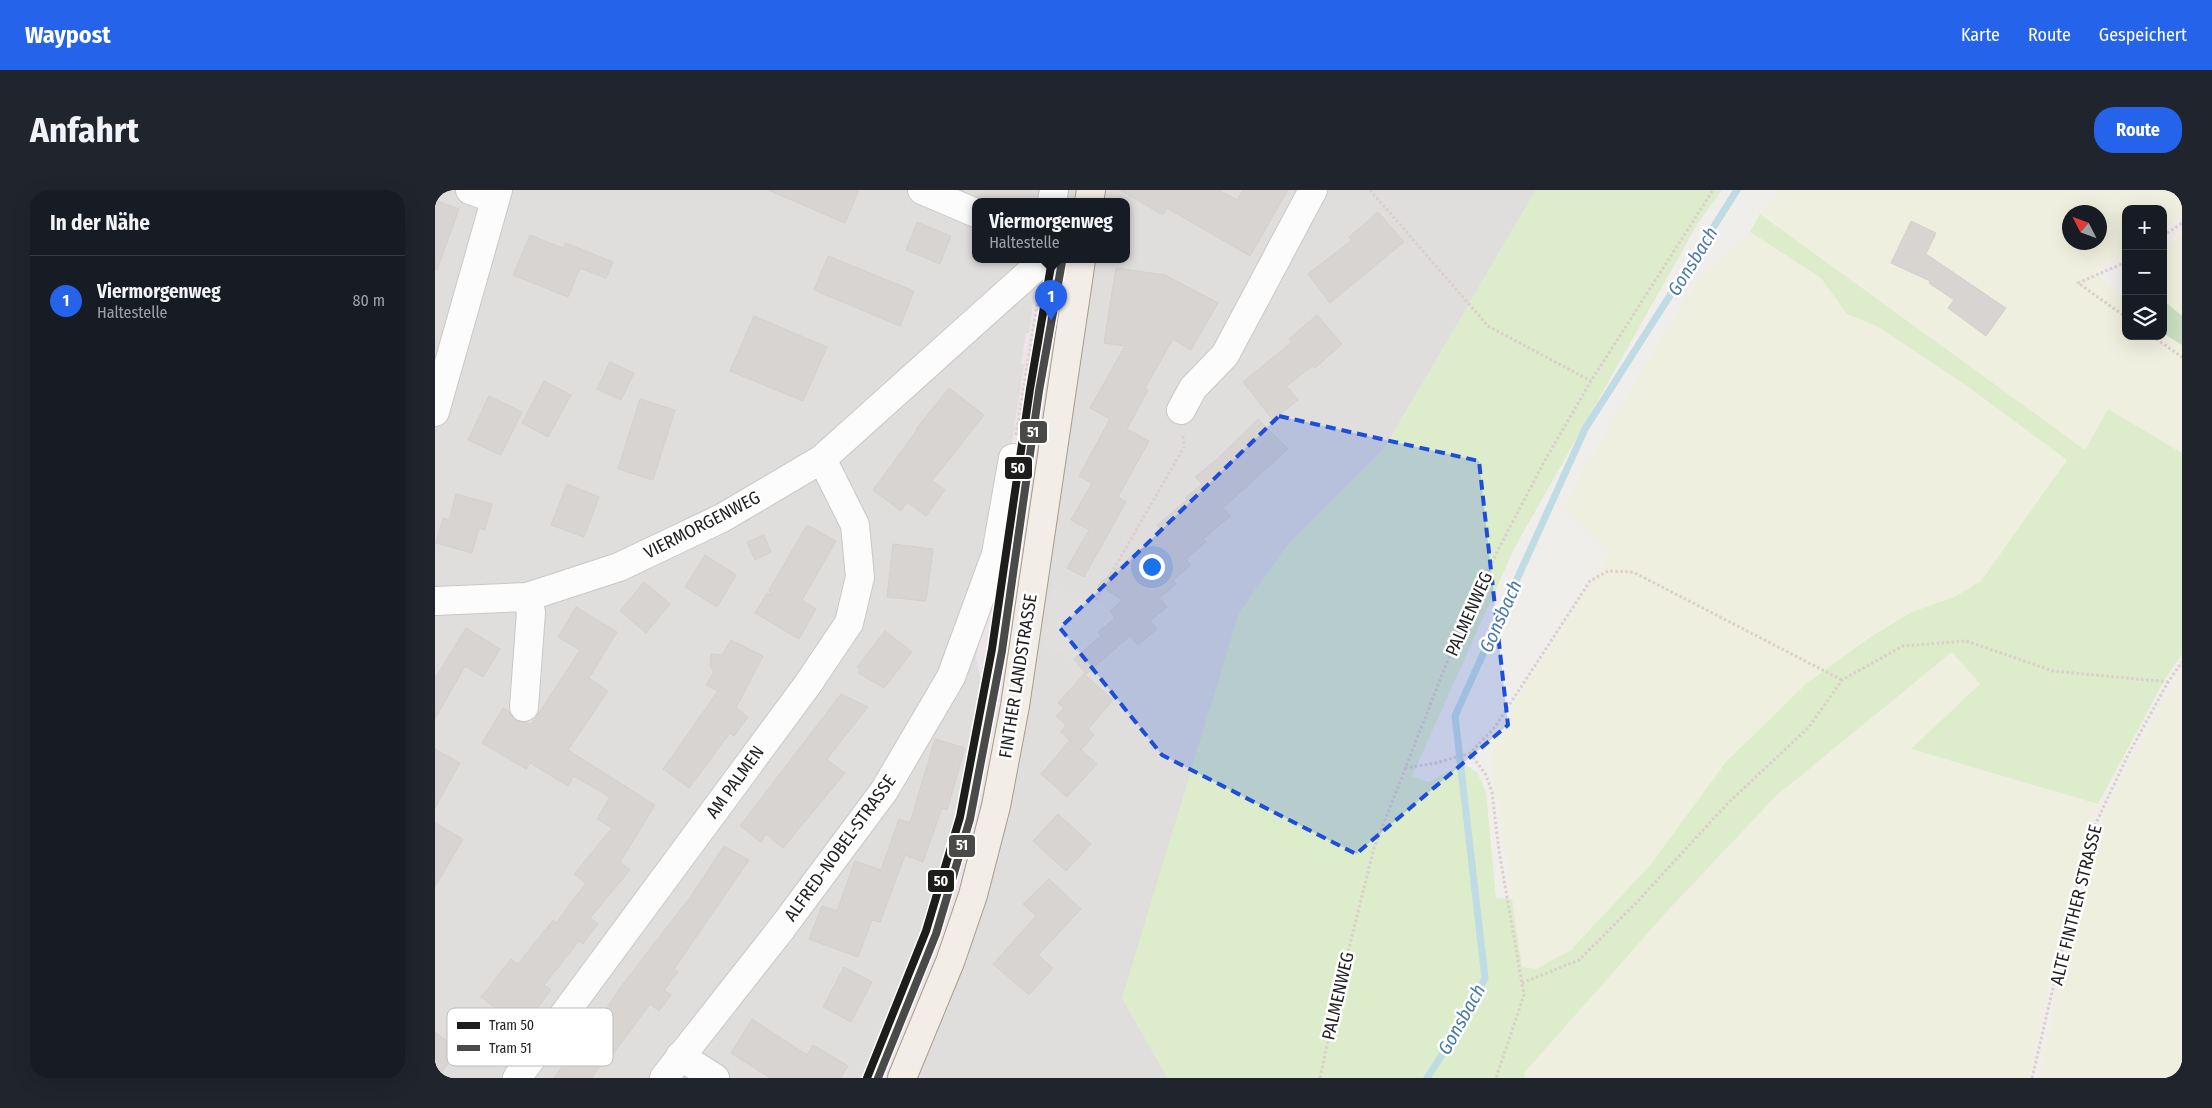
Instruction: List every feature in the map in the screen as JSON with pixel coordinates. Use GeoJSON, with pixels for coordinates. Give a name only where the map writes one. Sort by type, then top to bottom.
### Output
{"type":"FeatureCollection","features":[{"type":"Feature","properties":{"kind":"main road","name":"FINTHER LANDSTRASSE"},"geometry":{"type":"LineString","coordinates":[[902,1078],[950,962],[973,895],[996,806],[1016,696],[1081,263]]}},
{"type":"Feature","properties":{"kind":"street"},"geometry":{"type":"LineString","coordinates":[[435,412],[497,195],[470,190]]}},
{"type":"Feature","properties":{"kind":"street"},"geometry":{"type":"LineString","coordinates":[[922,190],[972,210]]}},
{"type":"Feature","properties":{"kind":"street"},"geometry":{"type":"LineString","coordinates":[[1181,410],[1193,388],[1225,355],[1313,190]]}},
{"type":"Feature","properties":{"kind":"street","name":"VIERMORGENWEG"},"geometry":{"type":"LineString","coordinates":[[435,601],[527,597],[619,567],[722,518],[823,459],[1038,263]]}},
{"type":"Feature","properties":{"kind":"street","name":"ALFRED-NOBEL-STRASSE"},"geometry":{"type":"LineString","coordinates":[[664,1078],[783,928],[883,792],[951,677],[996,554],[1014,451]]}},
{"type":"Feature","properties":{"kind":"street","name":"AM PALMEN"},"geometry":{"type":"LineString","coordinates":[[569,1008],[808,684],[849,623],[860,577],[855,525],[823,459]]}},
{"type":"Feature","properties":{"kind":"street"},"geometry":{"type":"LineString","coordinates":[[523,706],[531,612],[527,597]]}},
{"type":"Feature","properties":{"kind":"street"},"geometry":{"type":"LineString","coordinates":[[680,1056],[715,1078]]}},
{"type":"Feature","properties":{"kind":"street","name":"AM PALMEN"},"geometry":{"type":"LineString","coordinates":[[517,1078],[526,1066]]}},
{"type":"Feature","properties":{"kind":"path"},"geometry":{"type":"LineString","coordinates":[[1370,190],[1488,326],[1591,382]]}},
{"type":"Feature","properties":{"kind":"path","name":"PALMENWEG"},"geometry":{"type":"LineString","coordinates":[[1320,1078],[1341,980],[1374,848],[1404,768],[1461,629],[1499,548],[1544,462],[1591,382],[1713,190]]}},
{"type":"Feature","properties":{"kind":"path"},"geometry":{"type":"LineString","coordinates":[[2167,233],[2182,223]]}},
{"type":"Feature","properties":{"kind":"path"},"geometry":{"type":"LineString","coordinates":[[2122,264],[2078,283],[2122,314]]}},
{"type":"Feature","properties":{"kind":"path"},"geometry":{"type":"LineString","coordinates":[[1014,451],[1038,294]]}},
{"type":"Feature","properties":{"kind":"path"},"geometry":{"type":"LineString","coordinates":[[2158,340],[2182,357]]}},
{"type":"Feature","properties":{"kind":"path"},"geometry":{"type":"LineString","coordinates":[[1096,600],[1185,447],[1184,442]]}},
{"type":"Feature","properties":{"kind":"path"},"geometry":{"type":"LineString","coordinates":[[1404,768],[1436,763],[1469,753],[1495,728],[1589,581],[1608,571],[1633,572],[1842,680]]}},
{"type":"Feature","properties":{"kind":"path"},"geometry":{"type":"LineString","coordinates":[[1522,983],[1579,960],[1639,900],[1726,805],[1809,728],[1842,680],[1903,646],[1966,641],[2053,671],[2168,682]]}},
{"type":"Feature","properties":{"kind":"path","name":"ALTE FINTHER STRASSE"},"geometry":{"type":"LineString","coordinates":[[2032,1078],[2080,872],[2095,825],[2127,756],[2168,682],[2182,662]]}},
{"type":"Feature","properties":{"kind":"path"},"geometry":{"type":"LineString","coordinates":[[1469,753],[1486,775],[1492,792],[1499,851],[1524,995],[1496,1077]]}},
{"type":"Feature","properties":{"kind":"highlighted area"},"geometry":{"type":"Polygon","coordinates":[[[1279,416],[1479,461],[1508,725],[1356,854],[1162,755],[1060,628],[1279,416]]]}},
{"type":"Feature","properties":{"kind":"shaded area"},"geometry":{"type":"Polygon","coordinates":[[[435,190],[1536,190],[1384,449],[1286,547],[1122,998],[1168,1078],[435,1078],[435,190]]]}},
{"type":"Feature","properties":{"kind":"shaded area"},"geometry":{"type":"Polygon","coordinates":[[[1054,264],[1066,266],[1068,277],[1062,277],[1003,684],[992,749],[971,846],[959,890],[928,983],[886,1078],[861,1078],[901,991],[928,917],[969,758],[983,679],[980,676],[976,658],[1024,365],[1021,364],[1026,333],[1029,333],[1036,284],[1043,284],[1046,267],[1054,264]]]}},
{"type":"Feature","properties":{"kind":"shaded area"},"geometry":{"type":"Polygon","coordinates":[[[1052,589],[1094,596],[1099,606],[1110,611],[1115,618],[1098,632],[1101,636],[1074,659],[1043,646],[1052,589]]]}},
{"type":"Feature","properties":{"kind":"green space"},"geometry":{"type":"Polygon","coordinates":[[[1536,190],[1722,190],[1698,223],[1515,547],[1412,776],[1428,782],[1457,767],[1467,766],[1477,772],[1486,792],[1496,898],[1512,899],[1522,967],[1536,969],[1571,950],[1651,864],[1726,762],[1807,683],[1872,636],[1912,612],[1954,597],[1981,581],[2067,460],[1967,386],[1877,326],[1847,314],[1821,278],[1750,232],[1760,214],[2085,450],[2108,409],[2182,453],[2182,654],[2165,679],[2098,804],[1911,749],[1980,684],[1952,652],[1777,795],[1670,908],[1524,1073],[1525,1078],[1168,1078],[1122,998],[1239,613],[1286,547],[1384,449],[1536,190]]]}},
{"type":"Feature","properties":{"kind":"green space"},"geometry":{"type":"Polygon","coordinates":[[[1781,190],[2182,190],[2182,214],[2167,226],[2167,205],[2122,205],[2122,256],[2095,272],[2122,297],[2122,340],[2167,340],[2167,336],[2182,345],[2182,453],[2108,409],[2085,451],[1760,214],[1781,190]]]}},
{"type":"Feature","properties":{"kind":"green space"},"geometry":{"type":"Polygon","coordinates":[[[1750,232],[1821,278],[1847,314],[1877,326],[1967,386],[2068,459],[1981,581],[1954,597],[1912,612],[1872,636],[1807,683],[1651,864],[1571,950],[1536,969],[1522,967],[1495,783],[1490,761],[1505,719],[1611,552],[1564,506],[1645,365],[1698,280],[1750,232]]]}},
{"type":"Feature","properties":{"kind":"green space"},"geometry":{"type":"Polygon","coordinates":[[[2182,234],[2182,316],[2167,303],[2167,246],[2182,234]]]}},
{"type":"Feature","properties":{"kind":"green space"},"geometry":{"type":"Polygon","coordinates":[[[2167,303],[2182,316],[2182,345],[2167,336],[2167,303]]]}},
{"type":"Feature","properties":{"kind":"green space"},"geometry":{"type":"Polygon","coordinates":[[[1952,652],[1980,684],[1912,750],[2098,804],[2075,877],[2028,1078],[1525,1078],[1524,1073],[1670,908],[1777,795],[1952,652]]]}},
{"type":"Feature","properties":{"kind":"green space"},"geometry":{"type":"Polygon","coordinates":[[[2182,668],[2182,1078],[2039,1078],[2084,873],[2099,826],[2132,758],[2182,668]]]}},
{"type":"Feature","properties":{"kind":"building"},"geometry":{"type":"Polygon","coordinates":[[[768,190],[859,190],[845,223],[768,190]]]}},
{"type":"Feature","properties":{"kind":"building"},"geometry":{"type":"Polygon","coordinates":[[[1120,190],[1219,190],[1237,200],[1243,190],[1288,190],[1250,256],[1167,208],[1163,215],[1120,190]]]}},
{"type":"Feature","properties":{"kind":"building"},"geometry":{"type":"Polygon","coordinates":[[[435,200],[459,209],[437,270],[435,269],[435,200]]]}},
{"type":"Feature","properties":{"kind":"building"},"geometry":{"type":"Polygon","coordinates":[[[1378,212],[1404,242],[1330,303],[1308,274],[1352,240],[1349,237],[1378,212]]]}},
{"type":"Feature","properties":{"kind":"building"},"geometry":{"type":"Polygon","coordinates":[[[1911,221],[1936,233],[1926,254],[2006,308],[1986,336],[1948,308],[1954,300],[1929,283],[1930,281],[1891,263],[1911,221]]]}},
{"type":"Feature","properties":{"kind":"building"},"geometry":{"type":"Polygon","coordinates":[[[917,222],[951,236],[940,264],[906,250],[917,222]]]}},
{"type":"Feature","properties":{"kind":"building"},"geometry":{"type":"Polygon","coordinates":[[[530,235],[563,248],[566,243],[613,262],[606,278],[580,268],[568,297],[513,275],[530,235]]]}},
{"type":"Feature","properties":{"kind":"building"},"geometry":{"type":"Polygon","coordinates":[[[828,256],[914,291],[900,326],[814,290],[828,256]]]}},
{"type":"Feature","properties":{"kind":"building"},"geometry":{"type":"Polygon","coordinates":[[[1116,268],[1165,275],[1218,303],[1191,350],[1173,339],[1145,388],[1148,390],[1127,429],[1149,441],[1118,497],[1126,502],[1084,577],[1067,568],[1089,530],[1071,520],[1092,483],[1079,476],[1110,419],[1090,408],[1125,346],[1104,343],[1116,268]]]}},
{"type":"Feature","properties":{"kind":"building"},"geometry":{"type":"Polygon","coordinates":[[[1317,315],[1342,344],[1315,368],[1312,366],[1287,386],[1298,400],[1273,420],[1243,382],[1292,342],[1289,339],[1317,315]]]}},
{"type":"Feature","properties":{"kind":"building"},"geometry":{"type":"Polygon","coordinates":[[[754,316],[827,347],[803,401],[730,371],[754,316]]]}},
{"type":"Feature","properties":{"kind":"building"},"geometry":{"type":"Polygon","coordinates":[[[610,362],[634,373],[621,400],[597,389],[610,362]]]}},
{"type":"Feature","properties":{"kind":"building"},"geometry":{"type":"Polygon","coordinates":[[[544,381],[571,395],[548,437],[522,423],[544,381]]]}},
{"type":"Feature","properties":{"kind":"building"},"geometry":{"type":"Polygon","coordinates":[[[949,388],[984,415],[932,481],[945,490],[926,516],[907,502],[901,511],[873,490],[916,429],[949,388]]]}},
{"type":"Feature","properties":{"kind":"building"},"geometry":{"type":"Polygon","coordinates":[[[489,396],[522,412],[501,455],[468,440],[489,396]]]}},
{"type":"Feature","properties":{"kind":"building"},"geometry":{"type":"Polygon","coordinates":[[[640,399],[675,410],[653,480],[618,469],[640,399]]]}},
{"type":"Feature","properties":{"kind":"building"},"geometry":{"type":"Polygon","coordinates":[[[1258,419],[1288,449],[1223,508],[1230,516],[1203,539],[1206,542],[1186,559],[1191,565],[1173,580],[1176,584],[1159,598],[1167,607],[1150,621],[1157,629],[1138,645],[1130,636],[1086,674],[1074,659],[1101,636],[1098,632],[1115,618],[1110,611],[1123,600],[1098,585],[1162,531],[1157,525],[1187,500],[1185,498],[1202,484],[1195,477],[1216,460],[1258,419]]]}},
{"type":"Feature","properties":{"kind":"building"},"geometry":{"type":"Polygon","coordinates":[[[567,484],[599,497],[584,537],[551,525],[567,484]]]}},
{"type":"Feature","properties":{"kind":"building"},"geometry":{"type":"Polygon","coordinates":[[[456,494],[492,504],[485,530],[479,528],[472,553],[436,543],[443,518],[449,520],[456,494]]]}},
{"type":"Feature","properties":{"kind":"building"},"geometry":{"type":"Polygon","coordinates":[[[807,525],[836,541],[802,600],[816,609],[799,639],[755,613],[767,593],[772,596],[769,590],[807,525]]]}},
{"type":"Feature","properties":{"kind":"building"},"geometry":{"type":"Polygon","coordinates":[[[764,535],[771,552],[755,560],[747,542],[764,535]]]}},
{"type":"Feature","properties":{"kind":"building"},"geometry":{"type":"Polygon","coordinates":[[[893,544],[933,549],[926,601],[887,597],[893,544]]]}},
{"type":"Feature","properties":{"kind":"building"},"geometry":{"type":"Polygon","coordinates":[[[705,555],[736,575],[717,607],[685,587],[705,555]]]}},
{"type":"Feature","properties":{"kind":"building"},"geometry":{"type":"Polygon","coordinates":[[[644,582],[670,604],[646,633],[620,611],[644,582]]]}},
{"type":"Feature","properties":{"kind":"building"},"geometry":{"type":"Polygon","coordinates":[[[576,607],[617,632],[589,678],[608,691],[568,750],[655,805],[620,862],[630,870],[590,918],[598,924],[583,944],[579,941],[544,985],[551,990],[537,1008],[496,1008],[481,997],[511,959],[518,964],[553,920],[556,923],[586,883],[574,874],[612,828],[597,819],[610,797],[574,776],[568,786],[530,763],[526,769],[482,743],[503,708],[515,720],[522,722],[531,724],[537,716],[580,650],[558,637],[576,607]]]}},
{"type":"Feature","properties":{"kind":"building"},"geometry":{"type":"Polygon","coordinates":[[[466,628],[500,649],[483,677],[465,666],[435,719],[435,678],[466,628]]]}},
{"type":"Feature","properties":{"kind":"building"},"geometry":{"type":"Polygon","coordinates":[[[885,631],[912,652],[884,688],[858,673],[860,669],[857,667],[885,631]]]}},
{"type":"Feature","properties":{"kind":"building"},"geometry":{"type":"Polygon","coordinates":[[[731,640],[763,656],[736,708],[748,717],[734,736],[730,733],[689,788],[663,769],[718,691],[706,685],[714,672],[710,666],[711,654],[722,655],[731,640]]]}},
{"type":"Feature","properties":{"kind":"building"},"geometry":{"type":"Polygon","coordinates":[[[1084,674],[1113,700],[1088,729],[1094,735],[1081,750],[1097,764],[1067,797],[1041,774],[1070,740],[1061,732],[1066,725],[1056,716],[1064,708],[1058,703],[1084,674]]]}},
{"type":"Feature","properties":{"kind":"building"},"geometry":{"type":"Polygon","coordinates":[[[841,694],[868,707],[827,759],[845,773],[783,848],[766,834],[761,842],[740,826],[841,694]]]}},
{"type":"Feature","properties":{"kind":"building"},"geometry":{"type":"Polygon","coordinates":[[[935,739],[965,748],[947,810],[942,808],[923,862],[905,855],[880,922],[872,920],[858,957],[809,939],[822,906],[837,911],[855,861],[881,870],[899,819],[910,823],[935,739]]]}},
{"type":"Feature","properties":{"kind":"building"},"geometry":{"type":"Polygon","coordinates":[[[435,749],[460,763],[435,808],[435,749]]]}},
{"type":"Feature","properties":{"kind":"building"},"geometry":{"type":"Polygon","coordinates":[[[1058,814],[1091,844],[1066,871],[1033,841],[1058,814]]]}},
{"type":"Feature","properties":{"kind":"building"},"geometry":{"type":"Polygon","coordinates":[[[435,823],[463,839],[435,887],[435,823]]]}},
{"type":"Feature","properties":{"kind":"building"},"geometry":{"type":"Polygon","coordinates":[[[724,846],[749,860],[674,969],[678,972],[664,990],[671,995],[659,1011],[650,1004],[613,1054],[613,1008],[606,1008],[691,896],[724,846]]]}},
{"type":"Feature","properties":{"kind":"building"},"geometry":{"type":"Polygon","coordinates":[[[1049,879],[1081,909],[1038,955],[1053,968],[1029,995],[993,964],[1036,916],[1023,904],[1049,879]]]}},
{"type":"Feature","properties":{"kind":"building"},"geometry":{"type":"Polygon","coordinates":[[[844,967],[872,982],[851,1022],[823,1007],[844,967]]]}},
{"type":"Feature","properties":{"kind":"building"},"geometry":{"type":"Polygon","coordinates":[[[752,1019],[807,1055],[813,1045],[848,1066],[841,1078],[770,1078],[731,1053],[752,1019]]]}},
{"type":"Feature","properties":{"kind":"building"},"geometry":{"type":"Polygon","coordinates":[[[435,1032],[447,1041],[447,1065],[435,1078],[435,1032]]]}},
{"type":"Feature","properties":{"kind":"building"},"geometry":{"type":"Polygon","coordinates":[[[562,1066],[600,1066],[592,1078],[554,1078],[562,1066]]]}},
{"type":"Feature","properties":{"kind":"waterway","name":"Gonsbach"},"geometry":{"type":"LineString","coordinates":[[1427,1078],[1461,1026],[1485,978],[1455,716],[1585,429],[1737,190]]}},
{"type":"Feature","properties":{"kind":"tram line","name":"50"},"geometry":{"type":"LineString","coordinates":[[867,1078],[926,931],[960,817],[992,649],[1030,389],[1051,263]]}},
{"type":"Feature","properties":{"kind":"tram line","name":"51"},"geometry":{"type":"LineString","coordinates":[[878,1078],[936,934],[970,819],[1002,651],[1039,391],[1062,263]]}},
{"type":"Feature","properties":{"kind":"place","name":"Viermorgenweg"},"geometry":{"type":"Point","coordinates":[1051,321]}}]}
